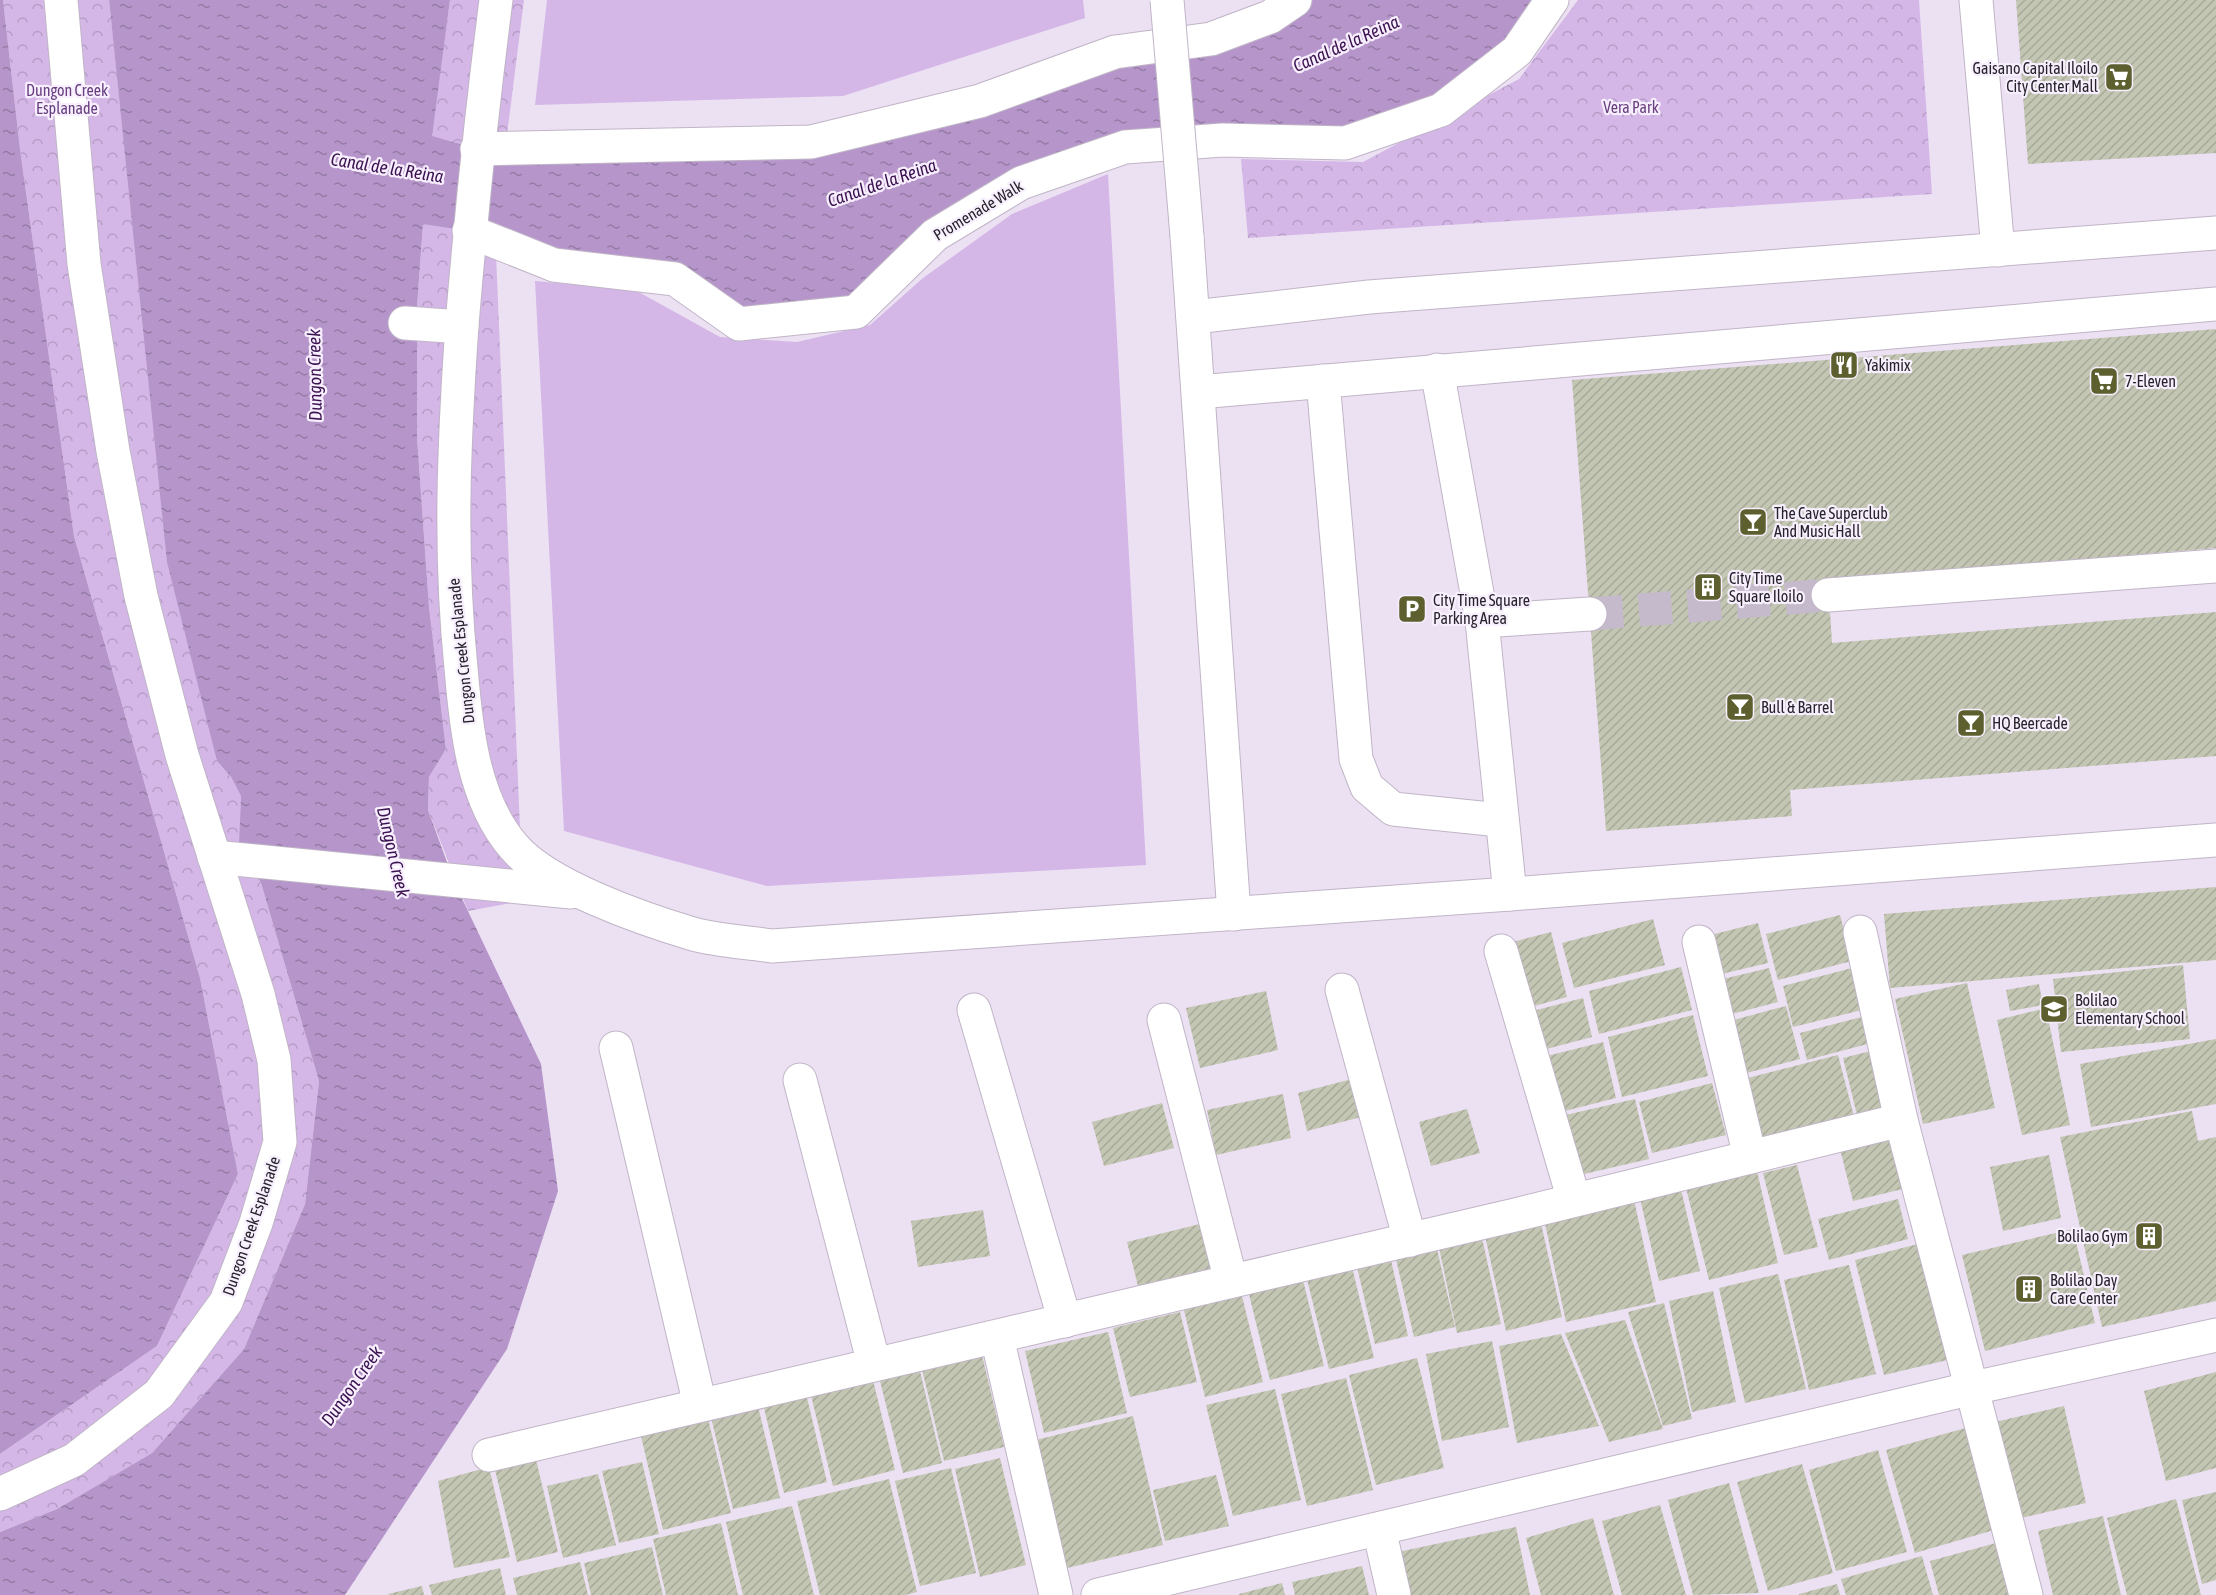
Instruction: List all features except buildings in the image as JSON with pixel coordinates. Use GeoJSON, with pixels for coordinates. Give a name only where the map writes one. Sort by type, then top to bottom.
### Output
{"type":"FeatureCollection","features":[{"type":"Feature","properties":{"kind":"street","name":"Dungon Creek Esplanade"},"geometry":{"type":"LineString","coordinates":[[0,1494],[74,1460],[159,1394],[226,1302],[256,1223],[280,1142],[274,1060],[258,994],[182,755],[141,596],[113,451],[84,264],[61,0]]}},
{"type":"Feature","properties":{"kind":"street","name":"Dungon Creek Esplanade"},"geometry":{"type":"LineString","coordinates":[[496,0],[477,149],[454,415],[452,483],[454,606],[464,699],[477,775],[490,809],[514,848],[550,875],[579,892]]}},
{"type":"Feature","properties":{"kind":"street"},"geometry":{"type":"LineString","coordinates":[[1167,0],[1194,317],[1234,914]]}},
{"type":"Feature","properties":{"kind":"street"},"geometry":{"type":"LineString","coordinates":[[477,149],[811,142],[980,101],[1115,52],[1211,39],[1270,17],[1295,0]]}},
{"type":"Feature","properties":{"kind":"street","name":"Promenade Walk"},"geometry":{"type":"LineString","coordinates":[[469,231],[554,265],[675,279],[739,324],[856,312],[935,235],[1021,183],[1115,150],[1125,147],[1223,140],[1345,143],[1441,110],[1518,51],[1552,0]]}},
{"type":"Feature","properties":{"kind":"street"},"geometry":{"type":"LineString","coordinates":[[1976,0],[1998,250]]}},
{"type":"Feature","properties":{"kind":"street"},"geometry":{"type":"LineString","coordinates":[[1194,317],[1369,297],[2216,233]]}},
{"type":"Feature","properties":{"kind":"street"},"geometry":{"type":"LineString","coordinates":[[1199,392],[2216,304]]}},
{"type":"Feature","properties":{"kind":"street"},"geometry":{"type":"LineString","coordinates":[[405,323],[462,327]]}},
{"type":"Feature","properties":{"kind":"street"},"geometry":{"type":"LineString","coordinates":[[1437,370],[1482,621],[1500,820],[1510,894]]}},
{"type":"Feature","properties":{"kind":"street"},"geometry":{"type":"LineString","coordinates":[[1323,381],[1356,759],[1367,787],[1393,809],[1500,820]]}},
{"type":"Feature","properties":{"kind":"street"},"geometry":{"type":"LineString","coordinates":[[1828,595],[2216,566]]}},
{"type":"Feature","properties":{"kind":"street"},"geometry":{"type":"LineString","coordinates":[[1482,621],[1590,614]]}},
{"type":"Feature","properties":{"kind":"street"},"geometry":{"type":"LineString","coordinates":[[214,857],[579,892],[694,934],[772,946],[1510,894],[2216,840]]}},
{"type":"Feature","properties":{"kind":"street"},"geometry":{"type":"LineString","coordinates":[[1860,932],[1901,1120],[2026,1595]]}},
{"type":"Feature","properties":{"kind":"street"},"geometry":{"type":"LineString","coordinates":[[1699,942],[1750,1157]]}},
{"type":"Feature","properties":{"kind":"street"},"geometry":{"type":"LineString","coordinates":[[1501,951],[1574,1200]]}},
{"type":"Feature","properties":{"kind":"street"},"geometry":{"type":"LineString","coordinates":[[1342,990],[1410,1239]]}},
{"type":"Feature","properties":{"kind":"street"},"geometry":{"type":"LineString","coordinates":[[974,1010],[1065,1321]]}},
{"type":"Feature","properties":{"kind":"street"},"geometry":{"type":"LineString","coordinates":[[1164,1020],[1231,1281]]}},
{"type":"Feature","properties":{"kind":"street"},"geometry":{"type":"LineString","coordinates":[[616,1048],[700,1405]]}},
{"type":"Feature","properties":{"kind":"street"},"geometry":{"type":"LineString","coordinates":[[800,1080],[874,1364]]}},
{"type":"Feature","properties":{"kind":"street"},"geometry":{"type":"LineString","coordinates":[[489,1455],[1065,1321],[1901,1120]]}},
{"type":"Feature","properties":{"kind":"street"},"geometry":{"type":"LineString","coordinates":[[1098,1595],[1973,1388],[2216,1335]]}},
{"type":"Feature","properties":{"kind":"street"},"geometry":{"type":"LineString","coordinates":[[997,1337],[1056,1595]]}},
{"type":"Feature","properties":{"kind":"street"},"geometry":{"type":"LineString","coordinates":[[1379,1529],[1394,1595]]}},
{"type":"Feature","properties":{"kind":"green space","name":"Dungon Creek Esplanade"},"geometry":{"type":"Polygon","coordinates":[[[3,0],[109,0],[144,330],[217,761],[231,777],[241,796],[240,845],[261,883],[319,1081],[305,1204],[244,1349],[152,1453],[57,1509],[0,1532],[0,1454],[157,1346],[238,1174],[200,978],[74,536],[20,149],[3,0]]]}},
{"type":"Feature","properties":{"kind":"green space"},"geometry":{"type":"Polygon","coordinates":[[[450,0],[524,0],[495,230],[523,901],[468,911],[428,810],[429,777],[446,749],[429,607],[417,437],[417,307],[423,224],[433,122],[450,0]]]}},
{"type":"Feature","properties":{"kind":"green space"},"geometry":{"type":"Polygon","coordinates":[[[547,0],[1083,0],[1085,18],[843,96],[535,105],[547,0]]]}},
{"type":"Feature","properties":{"kind":"green space","name":"Vera Park"},"geometry":{"type":"Polygon","coordinates":[[[1578,0],[1919,0],[1932,194],[1248,238],[1241,159],[1363,162],[1519,79],[1578,0]]]}},
{"type":"Feature","properties":{"kind":"green space"},"geometry":{"type":"Polygon","coordinates":[[[1108,174],[1146,865],[767,886],[564,831],[535,281],[635,290],[720,337],[797,342],[870,325],[923,278],[1012,214],[1108,174]]]}},
{"type":"Feature","properties":{"kind":"water"},"geometry":{"type":"Polygon","coordinates":[[[0,0],[3,0],[20,149],[74,536],[200,978],[238,1174],[157,1346],[0,1454],[0,0]]]}},
{"type":"Feature","properties":{"kind":"water"},"geometry":{"type":"Polygon","coordinates":[[[109,0],[450,0],[432,136],[477,149],[811,142],[1295,0],[1552,0],[1517,51],[1345,143],[1223,140],[1021,183],[856,312],[739,324],[675,279],[469,231],[423,224],[417,307],[417,437],[429,607],[446,749],[429,777],[428,810],[455,884],[541,1064],[558,1191],[507,1349],[345,1595],[0,1595],[0,1532],[57,1509],[152,1453],[244,1349],[305,1204],[319,1081],[261,883],[239,845],[241,796],[231,777],[217,761],[167,562],[109,0]]]}},
{"type":"Feature","properties":{"kind":"tunnel"},"geometry":{"type":"LineString","coordinates":[[1590,614],[1828,595]]}},
{"type":"Feature","properties":{"kind":"place","name":"Gaisano Capital Iloilo City Center Mall"},"geometry":{"type":"Point","coordinates":[2119,77]}},
{"type":"Feature","properties":{"kind":"place","name":"Yakimix"},"geometry":{"type":"Point","coordinates":[1844,365]}},
{"type":"Feature","properties":{"kind":"place","name":"7-Eleven"},"geometry":{"type":"Point","coordinates":[2104,381]}},
{"type":"Feature","properties":{"kind":"place","name":"The Cave Superclub And Music Hall"},"geometry":{"type":"Point","coordinates":[1753,522]}},
{"type":"Feature","properties":{"kind":"place","name":"City Time Square Iloilo"},"geometry":{"type":"Point","coordinates":[1708,587]}},
{"type":"Feature","properties":{"kind":"place","name":"City Time Square Parking Area"},"geometry":{"type":"Point","coordinates":[1412,609]}},
{"type":"Feature","properties":{"kind":"place","name":"Bull & Barrel"},"geometry":{"type":"Point","coordinates":[1740,707]}},
{"type":"Feature","properties":{"kind":"place","name":"HQ Beercade"},"geometry":{"type":"Point","coordinates":[1971,723]}},
{"type":"Feature","properties":{"kind":"place","name":"Bolilao Elementary School"},"geometry":{"type":"Point","coordinates":[2054,1009]}},
{"type":"Feature","properties":{"kind":"place","name":"Bolilao Gym"},"geometry":{"type":"Point","coordinates":[2149,1236]}},
{"type":"Feature","properties":{"kind":"place","name":"Bolilao Day Care Center"},"geometry":{"type":"Point","coordinates":[2029,1289]}},
{"type":"Feature","properties":{"kind":"water label","name":"Canal de la Reina"},"geometry":{"type":"Point","coordinates":[1346,44]}},
{"type":"Feature","properties":{"kind":"water label","name":"Canal de la Reina"},"geometry":{"type":"Point","coordinates":[387,168]}},
{"type":"Feature","properties":{"kind":"water label","name":"Canal de la Reina"},"geometry":{"type":"Point","coordinates":[882,183]}},
{"type":"Feature","properties":{"kind":"water label","name":"Dungon Creek"},"geometry":{"type":"Point","coordinates":[315,375]}},
{"type":"Feature","properties":{"kind":"water label","name":"Dungon Creek"},"geometry":{"type":"Point","coordinates":[393,852]}},
{"type":"Feature","properties":{"kind":"water label","name":"Dungon Creek"},"geometry":{"type":"Point","coordinates":[352,1386]}}]}
